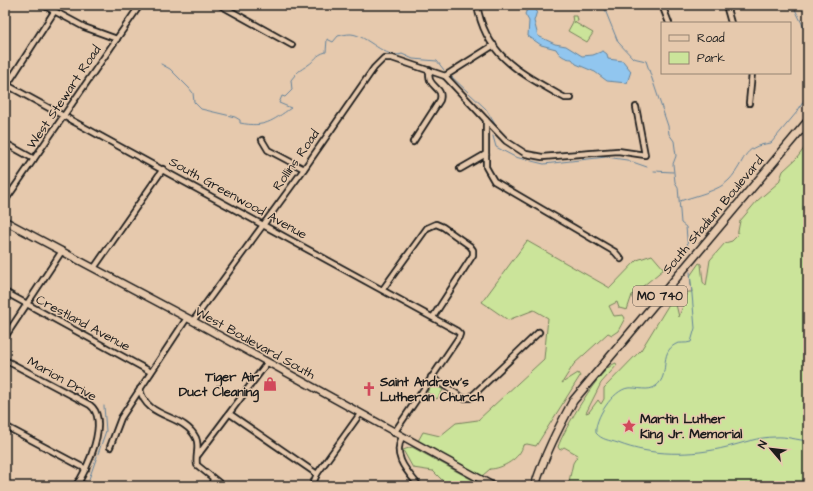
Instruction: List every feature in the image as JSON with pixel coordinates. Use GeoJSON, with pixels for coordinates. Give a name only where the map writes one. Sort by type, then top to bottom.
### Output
{"type":"FeatureCollection","features":[{"type":"Feature","properties":{"kind":"main road","name":"South Stadium Boulevard"},"geometry":{"type":"LineString","coordinates":[[535,486],[541,465],[573,401],[808,121]]}},
{"type":"Feature","properties":{"kind":"main road","name":"West Boulevard South"},"geometry":{"type":"LineString","coordinates":[[5,221],[190,320],[493,486]]}},
{"type":"Feature","properties":{"kind":"street"},"geometry":{"type":"LineString","coordinates":[[43,5],[84,27],[116,39]]}},
{"type":"Feature","properties":{"kind":"street","name":"West Stewart Road"},"geometry":{"type":"LineString","coordinates":[[5,202],[140,5]]}},
{"type":"Feature","properties":{"kind":"street"},"geometry":{"type":"LineString","coordinates":[[220,5],[292,45]]}},
{"type":"Feature","properties":{"kind":"street"},"geometry":{"type":"LineString","coordinates":[[477,5],[480,20],[494,45],[506,62],[565,98],[571,98]]}},
{"type":"Feature","properties":{"kind":"street"},"geometry":{"type":"LineString","coordinates":[[662,5],[669,22]]}},
{"type":"Feature","properties":{"kind":"street"},"geometry":{"type":"LineString","coordinates":[[726,5],[731,22]]}},
{"type":"Feature","properties":{"kind":"street"},"geometry":{"type":"LineString","coordinates":[[6,84],[54,12]]}},
{"type":"Feature","properties":{"kind":"street"},"geometry":{"type":"LineString","coordinates":[[445,76],[494,45]]}},
{"type":"Feature","properties":{"kind":"street","name":"Rollins Road"},"geometry":{"type":"LineString","coordinates":[[110,447],[121,418],[151,372],[263,225],[304,169],[378,62],[384,58],[392,58],[429,70]]}},
{"type":"Feature","properties":{"kind":"street"},"geometry":{"type":"LineString","coordinates":[[412,142],[440,100],[440,90],[430,79],[429,70],[445,76],[506,141],[526,154],[542,157],[618,151],[645,155],[636,108]]}},
{"type":"Feature","properties":{"kind":"street"},"geometry":{"type":"LineString","coordinates":[[748,103],[752,74]]}},
{"type":"Feature","properties":{"kind":"street","name":"South Greenwood Avenue"},"geometry":{"type":"LineString","coordinates":[[6,84],[433,317],[460,334],[432,377]]}},
{"type":"Feature","properties":{"kind":"street"},"geometry":{"type":"LineString","coordinates":[[486,120],[486,167],[501,186],[615,252],[621,259]]}},
{"type":"Feature","properties":{"kind":"street"},"geometry":{"type":"LineString","coordinates":[[262,140],[268,150],[304,169]]}},
{"type":"Feature","properties":{"kind":"street"},"geometry":{"type":"LineString","coordinates":[[5,143],[34,159]]}},
{"type":"Feature","properties":{"kind":"street"},"geometry":{"type":"LineString","coordinates":[[460,169],[486,154]]}},
{"type":"Feature","properties":{"kind":"street"},"geometry":{"type":"LineString","coordinates":[[94,268],[163,169]]}},
{"type":"Feature","properties":{"kind":"street"},"geometry":{"type":"LineString","coordinates":[[382,289],[427,228],[436,224],[443,226],[470,246],[473,250],[473,255],[433,317]]}},
{"type":"Feature","properties":{"kind":"street"},"geometry":{"type":"LineString","coordinates":[[5,337],[62,251]]}},
{"type":"Feature","properties":{"kind":"street","name":"Crestland Avenue"},"geometry":{"type":"LineString","coordinates":[[5,292],[151,372]]}},
{"type":"Feature","properties":{"kind":"street"},"geometry":{"type":"LineString","coordinates":[[394,433],[432,377],[463,398],[470,398],[539,332]]}},
{"type":"Feature","properties":{"kind":"street","name":"Marion Drive"},"geometry":{"type":"LineString","coordinates":[[5,360],[90,405],[95,410],[97,439],[86,470]]}},
{"type":"Feature","properties":{"kind":"street"},"geometry":{"type":"LineString","coordinates":[[198,455],[267,363]]}},
{"type":"Feature","properties":{"kind":"street"},"geometry":{"type":"LineString","coordinates":[[140,389],[141,396],[147,406],[185,426],[192,432],[197,442],[197,465],[212,479],[223,486]]}},
{"type":"Feature","properties":{"kind":"street"},"geometry":{"type":"LineString","coordinates":[[230,414],[317,474]]}},
{"type":"Feature","properties":{"kind":"street"},"geometry":{"type":"LineString","coordinates":[[312,486],[317,474],[360,414]]}},
{"type":"Feature","properties":{"kind":"street"},"geometry":{"type":"LineString","coordinates":[[5,426],[86,470],[77,484],[86,486]]}},
{"type":"Feature","properties":{"kind":"street"},"geometry":{"type":"LineString","coordinates":[[402,437],[398,452],[402,463],[419,486]]}},
{"type":"Feature","properties":{"kind":"street"},"geometry":{"type":"LineString","coordinates":[[211,486],[212,479]]}},
{"type":"Feature","properties":{"kind":"green space"},"geometry":{"type":"Polygon","coordinates":[[[572,16],[577,16],[578,21],[574,22],[593,33],[587,42],[568,31],[573,22],[572,16]]]}},
{"type":"Feature","properties":{"kind":"green space"},"geometry":{"type":"Polygon","coordinates":[[[808,143],[808,486],[568,486],[573,463],[578,455],[564,447],[560,450],[558,447],[574,414],[592,387],[609,367],[616,363],[617,365],[601,383],[586,413],[589,412],[598,400],[601,404],[604,399],[604,388],[641,350],[674,296],[679,317],[688,292],[692,292],[690,276],[699,263],[701,264],[703,282],[706,286],[710,260],[725,243],[732,241],[737,236],[740,221],[757,201],[779,182],[783,171],[797,158],[808,143]]]}},
{"type":"Feature","properties":{"kind":"green space"},"geometry":{"type":"Polygon","coordinates":[[[527,241],[610,288],[637,260],[652,255],[664,269],[632,295],[627,310],[619,308],[617,302],[609,306],[614,316],[623,315],[625,318],[618,331],[612,335],[608,333],[574,364],[562,383],[578,373],[580,376],[536,446],[527,444],[523,445],[519,454],[510,462],[495,469],[490,469],[482,476],[418,441],[423,432],[440,436],[456,423],[478,420],[544,359],[548,318],[534,310],[508,320],[482,302],[527,241]]]}},
{"type":"Feature","properties":{"kind":"green space"},"geometry":{"type":"Polygon","coordinates":[[[433,383],[443,390],[437,399],[427,392],[433,383]]]}},
{"type":"Feature","properties":{"kind":"green space"},"geometry":{"type":"Polygon","coordinates":[[[412,447],[482,486],[448,486],[433,471],[413,468],[403,450],[412,447]]]}},
{"type":"Feature","properties":{"kind":"water"},"geometry":{"type":"Polygon","coordinates":[[[529,5],[533,6],[537,11],[534,21],[538,36],[555,44],[566,46],[582,56],[593,55],[603,51],[607,54],[608,59],[623,61],[631,71],[627,83],[607,81],[595,72],[576,64],[572,59],[562,56],[556,49],[541,45],[528,36],[529,21],[525,14],[529,5]]]}},
{"type":"Feature","properties":{"kind":"waterway"},"geometry":{"type":"LineString","coordinates":[[603,5],[618,42],[633,58],[646,61],[668,126],[669,134],[674,141],[676,156],[673,164],[675,182],[678,187],[681,223],[686,227],[688,250]]}},
{"type":"Feature","properties":{"kind":"waterway"},"geometry":{"type":"LineString","coordinates":[[793,5],[808,36]]}},
{"type":"Feature","properties":{"kind":"waterway"},"geometry":{"type":"LineString","coordinates":[[161,64],[170,69],[189,88],[193,93],[194,102],[201,109],[235,117],[240,120],[240,123],[256,125],[273,120],[291,108],[279,103],[282,96],[285,97],[292,90],[291,80],[297,73],[318,56],[326,52],[327,39],[333,42],[338,36],[349,34],[357,35],[390,54],[402,54],[413,59],[437,61],[444,70]]}},
{"type":"Feature","properties":{"kind":"waterway"},"geometry":{"type":"LineString","coordinates":[[452,77],[486,109],[496,126]]}},
{"type":"Feature","properties":{"kind":"waterway"},"geometry":{"type":"LineString","coordinates":[[680,201],[713,190],[725,184],[735,173],[749,151],[761,145],[771,143],[797,112],[808,94]]}},
{"type":"Feature","properties":{"kind":"waterway"},"geometry":{"type":"LineString","coordinates":[[493,136],[496,147],[515,157],[544,164],[606,157],[627,160],[647,167]]}},
{"type":"Feature","properties":{"kind":"waterway"},"geometry":{"type":"LineString","coordinates":[[654,171],[673,172]]}},
{"type":"Feature","properties":{"kind":"waterway"},"geometry":{"type":"LineString","coordinates":[[690,272],[695,328],[691,342],[678,343],[667,353],[663,376],[656,386],[650,389],[628,388],[616,394],[601,413],[596,427],[596,433],[603,438],[631,447],[672,453],[714,450],[769,437],[783,437],[808,441]]}},
{"type":"Feature","properties":{"kind":"waterway"},"geometry":{"type":"LineString","coordinates":[[89,479],[106,431],[104,406]]}},
{"type":"Feature","properties":{"kind":"place","name":"Tiger Air Duct Cleaning"},"geometry":{"type":"Point","coordinates":[270,384]}},
{"type":"Feature","properties":{"kind":"place","name":"Saint Andrew's Lutheran Church"},"geometry":{"type":"Point","coordinates":[369,389]}},
{"type":"Feature","properties":{"kind":"place","name":"Martin Luther King Jr. Memorial"},"geometry":{"type":"Point","coordinates":[629,426]}}]}
